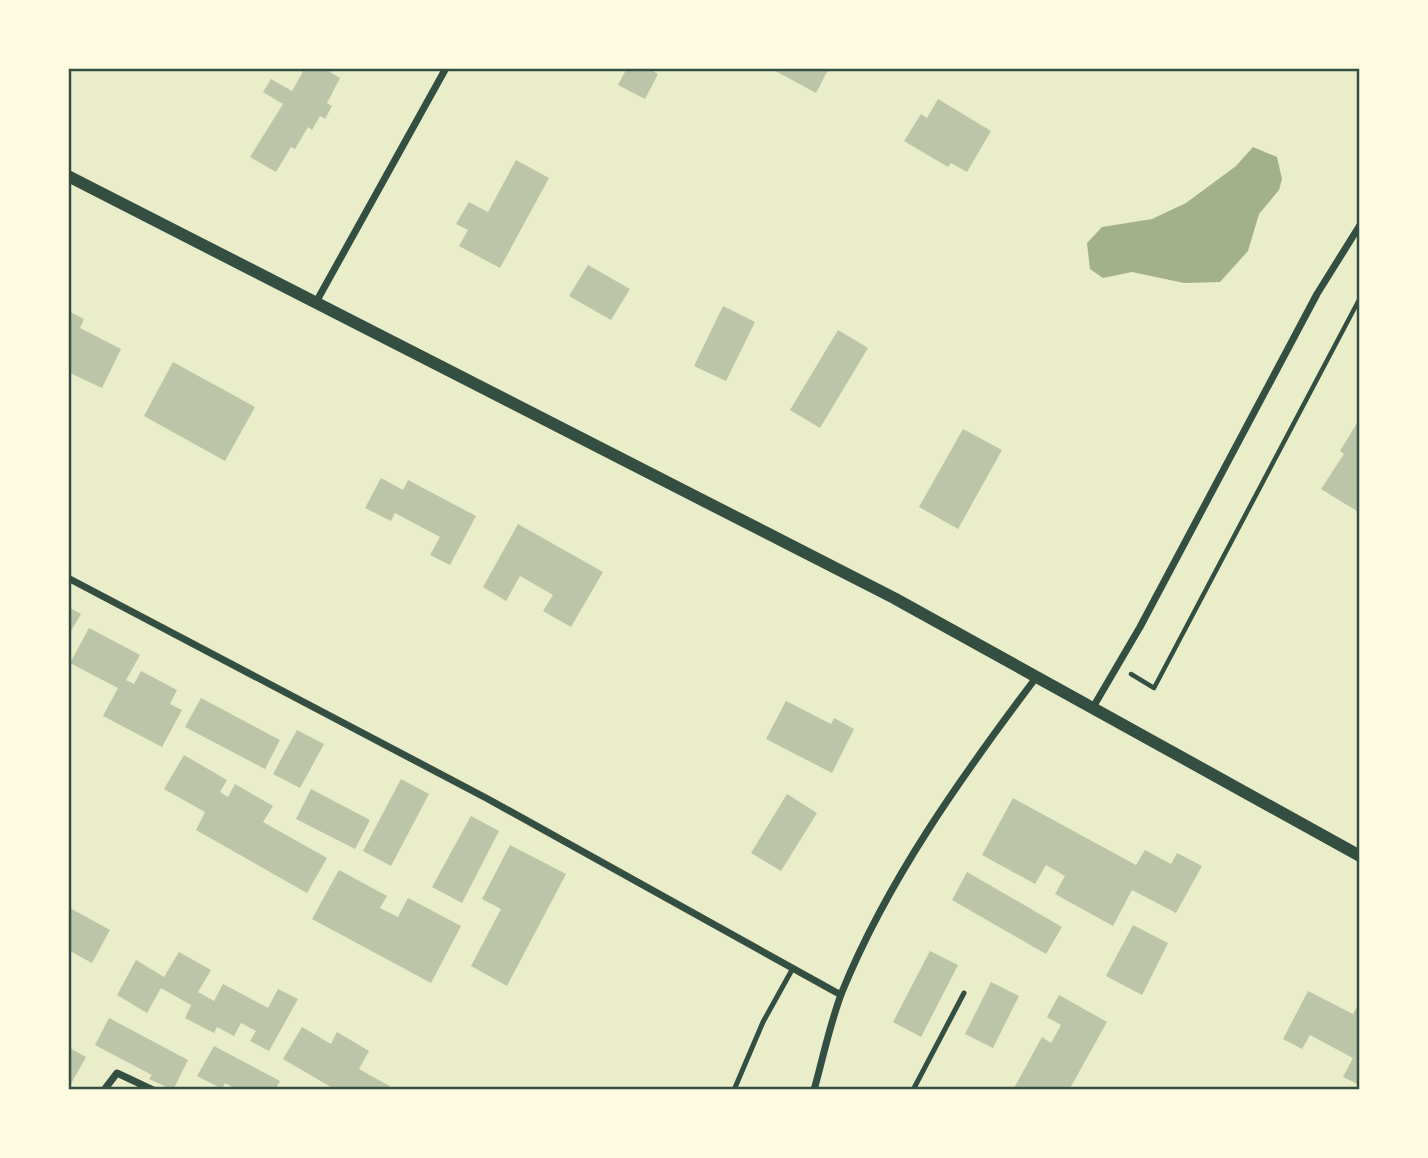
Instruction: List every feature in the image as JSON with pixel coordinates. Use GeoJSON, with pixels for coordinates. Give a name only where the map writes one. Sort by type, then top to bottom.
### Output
{"type":"FeatureCollection","features":[{"type":"Feature","properties":{"kind":"street"},"geometry":{"type":"LineString","coordinates":[[315,304],[372,208],[446,68]]}},
{"type":"Feature","properties":{"kind":"street"},"geometry":{"type":"LineString","coordinates":[[68,176],[894,598],[1035,679],[1360,856]]}},
{"type":"Feature","properties":{"kind":"street"},"geometry":{"type":"LineString","coordinates":[[1091,710],[1140,627],[1317,294],[1360,225]]}},
{"type":"Feature","properties":{"kind":"street"},"geometry":{"type":"LineString","coordinates":[[68,578],[488,799],[841,995]]}},
{"type":"Feature","properties":{"kind":"street"},"geometry":{"type":"LineString","coordinates":[[814,1090],[841,995],[869,932],[964,774],[1035,679]]}},
{"type":"Feature","properties":{"kind":"street"},"geometry":{"type":"LineString","coordinates":[[104,1090],[117,1073],[153,1090]]}},
{"type":"Feature","properties":{"kind":"lane"},"geometry":{"type":"LineString","coordinates":[[734,1090],[763,1022],[793,968]]}},
{"type":"Feature","properties":{"kind":"lane"},"geometry":{"type":"LineString","coordinates":[[913,1090],[964,993]]}},
{"type":"Feature","properties":{"kind":"path"},"geometry":{"type":"LineString","coordinates":[[1143,681],[1154,688],[1360,298]]}},
{"type":"Feature","properties":{"kind":"shaded area"},"geometry":{"type":"Polygon","coordinates":[[[1253,147],[1277,157],[1282,179],[1279,190],[1259,214],[1248,251],[1220,282],[1184,283],[1132,272],[1103,278],[1090,269],[1087,243],[1102,227],[1152,219],[1186,203],[1236,166],[1253,147]]]}},
{"type":"Feature","properties":{"kind":"building"},"geometry":{"type":"Polygon","coordinates":[[[305,68],[323,68],[340,78],[327,103],[332,106],[325,119],[320,116],[312,130],[308,127],[295,149],[291,147],[276,172],[250,157],[283,104],[263,92],[271,79],[292,91],[305,68]]]}},
{"type":"Feature","properties":{"kind":"building"},"geometry":{"type":"Polygon","coordinates":[[[627,68],[648,68],[658,74],[645,99],[618,85],[627,68]]]}},
{"type":"Feature","properties":{"kind":"building"},"geometry":{"type":"Polygon","coordinates":[[[770,68],[829,68],[816,93],[770,68]]]}},
{"type":"Feature","properties":{"kind":"building"},"geometry":{"type":"Polygon","coordinates":[[[938,99],[991,131],[967,172],[951,163],[948,167],[904,141],[921,114],[927,118],[938,99]]]}},
{"type":"Feature","properties":{"kind":"building"},"geometry":{"type":"Polygon","coordinates":[[[516,160],[549,178],[500,268],[459,246],[468,230],[456,224],[469,202],[488,212],[516,160]]]}},
{"type":"Feature","properties":{"kind":"building"},"geometry":{"type":"Polygon","coordinates":[[[588,265],[630,289],[611,320],[569,296],[588,265]]]}},
{"type":"Feature","properties":{"kind":"building"},"geometry":{"type":"Polygon","coordinates":[[[723,306],[755,322],[726,381],[694,366],[723,306]]]}},
{"type":"Feature","properties":{"kind":"building"},"geometry":{"type":"Polygon","coordinates":[[[68,311],[84,319],[80,328],[121,349],[102,388],[68,372],[68,311]]]}},
{"type":"Feature","properties":{"kind":"building"},"geometry":{"type":"Polygon","coordinates":[[[838,330],[868,348],[820,428],[790,410],[838,330]]]}},
{"type":"Feature","properties":{"kind":"building"},"geometry":{"type":"Polygon","coordinates":[[[173,362],[255,407],[225,461],[144,416],[173,362]]]}},
{"type":"Feature","properties":{"kind":"building"},"geometry":{"type":"Polygon","coordinates":[[[1360,418],[1360,513],[1321,489],[1344,454],[1340,451],[1360,418]]]}},
{"type":"Feature","properties":{"kind":"building"},"geometry":{"type":"Polygon","coordinates":[[[963,429],[1002,450],[958,529],[919,507],[963,429]]]}},
{"type":"Feature","properties":{"kind":"building"},"geometry":{"type":"Polygon","coordinates":[[[381,478],[403,490],[408,480],[476,516],[450,565],[430,555],[440,537],[395,513],[391,521],[365,508],[381,478]]]}},
{"type":"Feature","properties":{"kind":"building"},"geometry":{"type":"Polygon","coordinates":[[[518,524],[603,572],[571,627],[543,611],[553,595],[520,576],[506,601],[483,587],[518,524]]]}},
{"type":"Feature","properties":{"kind":"building"},"geometry":{"type":"Polygon","coordinates":[[[68,607],[81,614],[68,636],[68,607]]]}},
{"type":"Feature","properties":{"kind":"building"},"geometry":{"type":"Polygon","coordinates":[[[89,628],[140,655],[126,680],[134,684],[141,671],[177,690],[170,704],[182,710],[162,747],[103,716],[118,688],[70,663],[89,628]]]}},
{"type":"Feature","properties":{"kind":"building"},"geometry":{"type":"Polygon","coordinates":[[[201,698],[280,740],[265,769],[185,727],[201,698]]]}},
{"type":"Feature","properties":{"kind":"building"},"geometry":{"type":"Polygon","coordinates":[[[786,701],[831,724],[834,718],[854,729],[832,773],[766,739],[786,701]]]}},
{"type":"Feature","properties":{"kind":"building"},"geometry":{"type":"Polygon","coordinates":[[[297,730],[324,744],[300,788],[273,774],[297,730]]]}},
{"type":"Feature","properties":{"kind":"building"},"geometry":{"type":"Polygon","coordinates":[[[184,755],[227,780],[220,792],[228,797],[235,784],[273,806],[263,822],[327,858],[307,893],[196,830],[205,812],[164,789],[184,755]]]}},
{"type":"Feature","properties":{"kind":"building"},"geometry":{"type":"Polygon","coordinates":[[[401,779],[429,794],[391,866],[363,851],[401,779]]]}},
{"type":"Feature","properties":{"kind":"building"},"geometry":{"type":"Polygon","coordinates":[[[311,789],[370,820],[355,849],[296,819],[311,789]]]}},
{"type":"Feature","properties":{"kind":"building"},"geometry":{"type":"Polygon","coordinates":[[[787,794],[817,813],[781,871],[751,853],[787,794]]]}},
{"type":"Feature","properties":{"kind":"building"},"geometry":{"type":"Polygon","coordinates":[[[1013,798],[1136,865],[1145,850],[1171,864],[1177,853],[1202,866],[1176,913],[1132,890],[1113,926],[1055,894],[1065,876],[1046,865],[1035,884],[982,855],[1013,798]]]}},
{"type":"Feature","properties":{"kind":"building"},"geometry":{"type":"Polygon","coordinates":[[[471,816],[499,831],[462,903],[432,887],[471,816]]]}},
{"type":"Feature","properties":{"kind":"building"},"geometry":{"type":"Polygon","coordinates":[[[510,845],[566,874],[507,986],[471,966],[501,909],[482,899],[510,845]]]}},
{"type":"Feature","properties":{"kind":"building"},"geometry":{"type":"Polygon","coordinates":[[[339,870],[387,896],[380,908],[398,917],[408,898],[461,926],[431,983],[312,919],[339,870]]]}},
{"type":"Feature","properties":{"kind":"building"},"geometry":{"type":"Polygon","coordinates":[[[967,872],[1062,927],[1046,954],[952,900],[967,872]]]}},
{"type":"Feature","properties":{"kind":"building"},"geometry":{"type":"Polygon","coordinates":[[[68,907],[110,930],[92,963],[68,950],[68,907]]]}},
{"type":"Feature","properties":{"kind":"building"},"geometry":{"type":"Polygon","coordinates":[[[1133,925],[1168,943],[1142,995],[1106,976],[1133,925]]]}},
{"type":"Feature","properties":{"kind":"building"},"geometry":{"type":"Polygon","coordinates":[[[930,951],[958,965],[921,1037],[893,1022],[930,951]]]}},
{"type":"Feature","properties":{"kind":"building"},"geometry":{"type":"Polygon","coordinates":[[[179,952],[211,970],[198,992],[214,1001],[223,984],[268,1008],[278,989],[298,999],[269,1051],[250,1041],[256,1031],[241,1023],[234,1036],[217,1027],[214,1033],[185,1018],[196,995],[191,1005],[161,988],[147,1013],[117,995],[136,960],[164,977],[179,952]]]}},
{"type":"Feature","properties":{"kind":"building"},"geometry":{"type":"Polygon","coordinates":[[[991,982],[1019,996],[993,1048],[965,1034],[991,982]]]}},
{"type":"Feature","properties":{"kind":"building"},"geometry":{"type":"Polygon","coordinates":[[[1308,991],[1353,1014],[1360,1002],[1360,1085],[1343,1077],[1353,1058],[1310,1035],[1302,1049],[1283,1039],[1308,991]]]}},
{"type":"Feature","properties":{"kind":"building"},"geometry":{"type":"Polygon","coordinates":[[[1059,995],[1107,1022],[1069,1090],[1013,1090],[1042,1037],[1051,1043],[1061,1025],[1047,1017],[1059,995]]]}},
{"type":"Feature","properties":{"kind":"building"},"geometry":{"type":"Polygon","coordinates":[[[109,1018],[188,1060],[173,1090],[149,1079],[152,1075],[95,1045],[109,1018]]]}},
{"type":"Feature","properties":{"kind":"building"},"geometry":{"type":"Polygon","coordinates":[[[302,1027],[331,1044],[337,1032],[369,1051],[359,1069],[391,1087],[389,1090],[336,1090],[283,1059],[302,1027]]]}},
{"type":"Feature","properties":{"kind":"building"},"geometry":{"type":"Polygon","coordinates":[[[214,1046],[280,1081],[275,1090],[238,1090],[225,1083],[222,1089],[197,1076],[214,1046]]]}},
{"type":"Feature","properties":{"kind":"building"},"geometry":{"type":"Polygon","coordinates":[[[68,1047],[86,1057],[68,1089],[68,1047]]]}}]}
